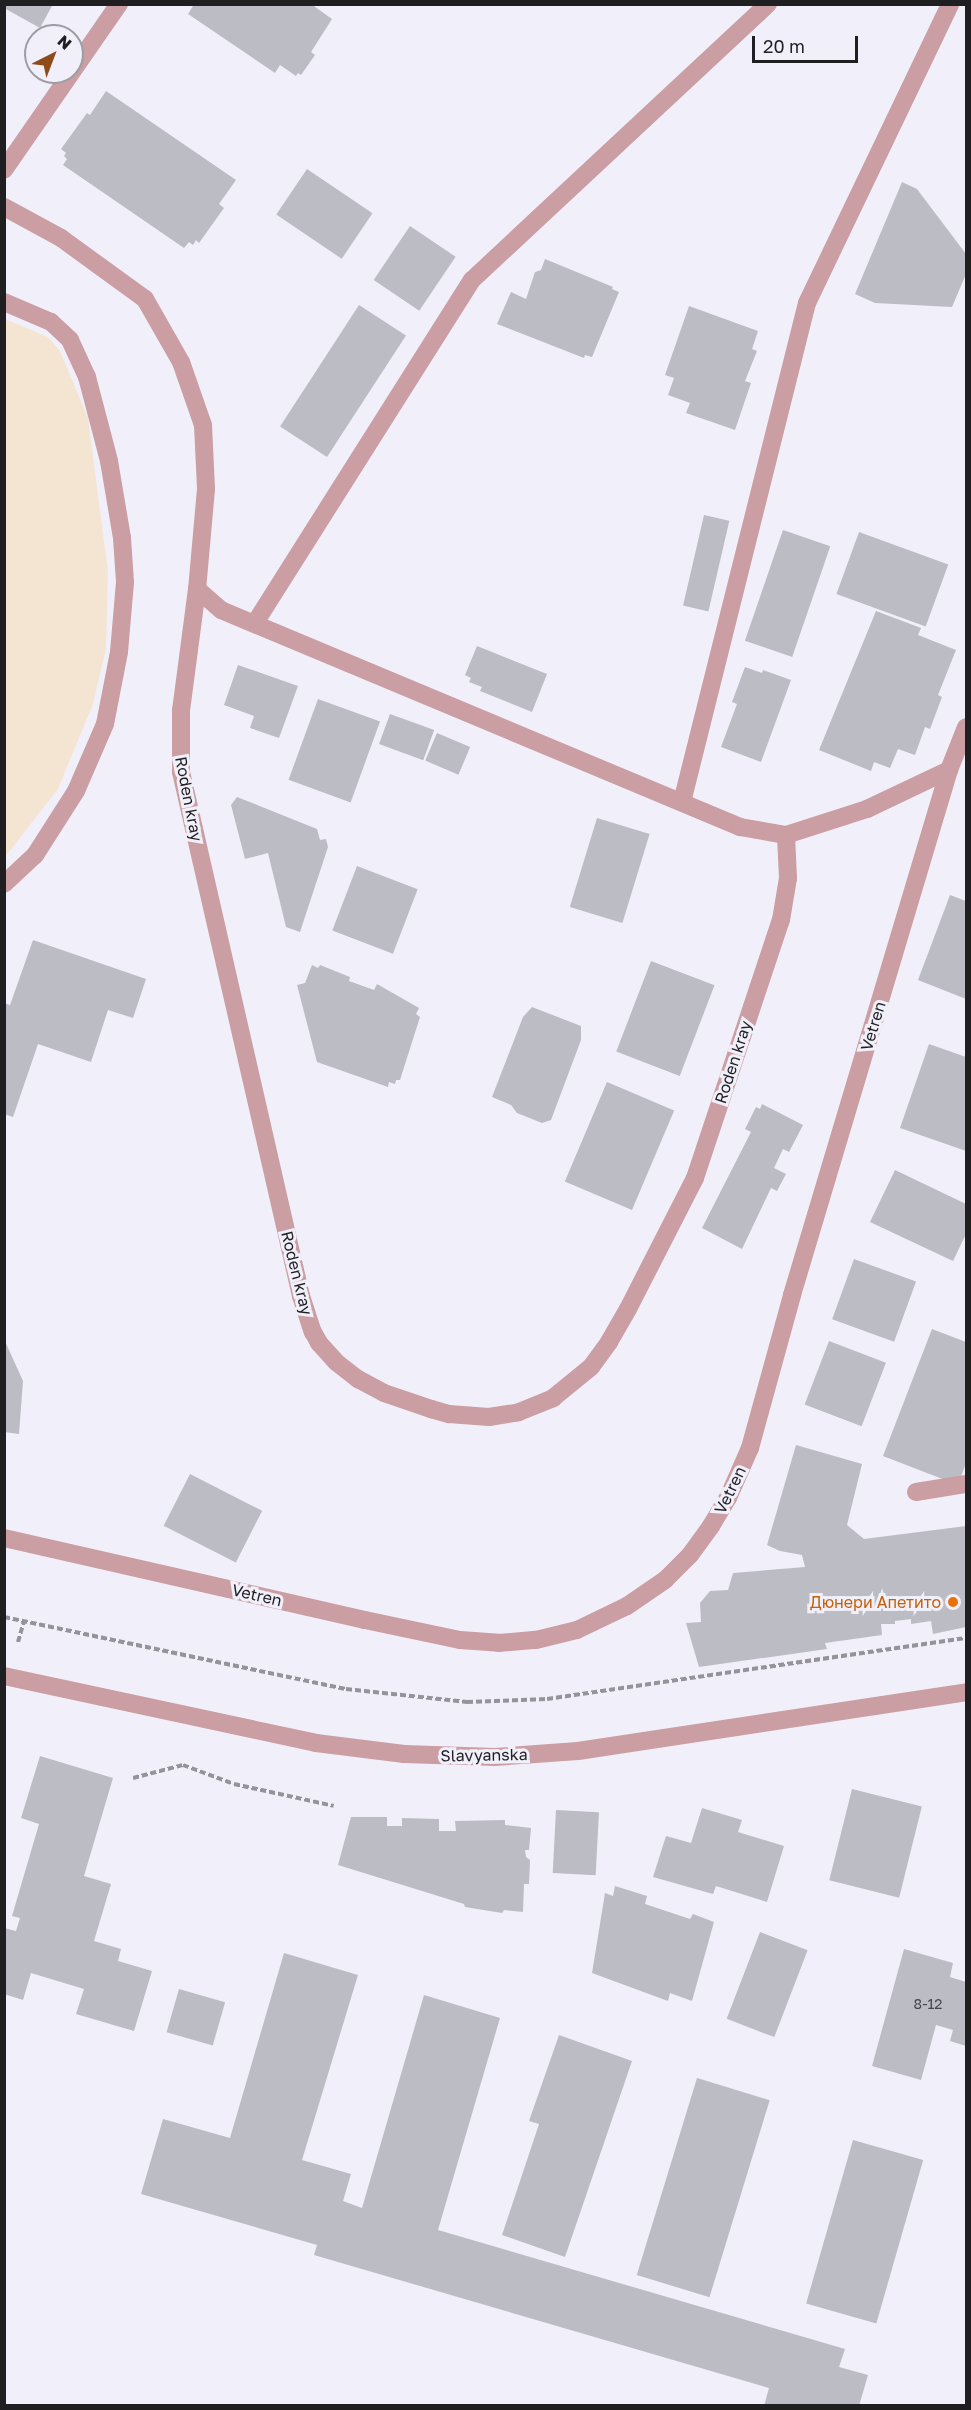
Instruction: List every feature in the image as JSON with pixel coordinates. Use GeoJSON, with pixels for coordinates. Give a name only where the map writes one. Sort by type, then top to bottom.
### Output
{"type":"FeatureCollection","features":[{"type":"Feature","properties":{"kind":"street"},"geometry":{"type":"LineString","coordinates":[[4,170],[119,4]]}},
{"type":"Feature","properties":{"kind":"street"},"geometry":{"type":"LineString","coordinates":[[255,623],[472,280],[768,4]]}},
{"type":"Feature","properties":{"kind":"street"},"geometry":{"type":"LineString","coordinates":[[682,802],[807,303],[950,4]]}},
{"type":"Feature","properties":{"kind":"street","name":"Roden kray"},"geometry":{"type":"LineString","coordinates":[[4,207],[61,238],[146,299],[181,362],[203,424],[206,489],[197,589],[181,710],[181,772],[301,1296],[313,1332],[327,1353],[358,1379],[384,1393],[449,1414],[489,1417],[512,1414],[553,1398],[591,1367],[609,1342],[695,1178],[781,920],[788,878],[786,835]]}},
{"type":"Feature","properties":{"kind":"street"},"geometry":{"type":"LineString","coordinates":[[4,302],[51,322],[70,340],[87,377],[109,461],[122,538],[125,582],[119,652],[105,724],[76,791],[35,855],[4,884]]}},
{"type":"Feature","properties":{"kind":"street"},"geometry":{"type":"LineString","coordinates":[[197,589],[221,610],[741,827],[786,835],[867,809],[949,770]]}},
{"type":"Feature","properties":{"kind":"street","name":"Vetren"},"geometry":{"type":"LineString","coordinates":[[4,1538],[365,1620],[460,1640],[489,1642],[536,1640],[577,1630],[627,1606],[665,1580],[690,1554],[711,1526],[728,1498],[750,1448],[792,1295],[949,770],[966,727]]}},
{"type":"Feature","properties":{"kind":"street"},"geometry":{"type":"LineString","coordinates":[[916,1492],[966,1484]]}},
{"type":"Feature","properties":{"kind":"street","name":"Slavyanska"},"geometry":{"type":"LineString","coordinates":[[4,1676],[316,1743],[404,1754],[495,1757],[578,1751],[966,1692]]}},
{"type":"Feature","properties":{"kind":"path"},"geometry":{"type":"LineString","coordinates":[[18,1642],[24,1621]]}},
{"type":"Feature","properties":{"kind":"path"},"geometry":{"type":"LineString","coordinates":[[133,1778],[183,1765],[243,1786],[334,1806]]}},
{"type":"Feature","properties":{"kind":"shaded area"},"geometry":{"type":"Polygon","coordinates":[[[5,319],[48,337],[60,351],[88,418],[108,572],[106,649],[93,704],[58,789],[5,857],[5,319]]]}},
{"type":"Feature","properties":{"kind":"building"},"geometry":{"type":"Polygon","coordinates":[[[4,4],[53,4],[42,24],[33,24],[4,8],[4,4]]]}},
{"type":"Feature","properties":{"kind":"building"},"geometry":{"type":"Polygon","coordinates":[[[191,4],[311,4],[332,19],[311,52],[315,55],[301,75],[298,73],[296,76],[280,65],[275,73],[188,14],[193,6],[191,4]]]}},
{"type":"Feature","properties":{"kind":"building"},"geometry":{"type":"Polygon","coordinates":[[[106,91],[236,180],[219,204],[224,208],[199,243],[196,240],[193,245],[189,242],[184,248],[63,165],[67,159],[64,156],[66,153],[61,149],[87,113],[90,115],[106,91]]]}},
{"type":"Feature","properties":{"kind":"building"},"geometry":{"type":"Polygon","coordinates":[[[307,169],[372,213],[342,259],[276,215],[307,169]]]}},
{"type":"Feature","properties":{"kind":"building"},"geometry":{"type":"Polygon","coordinates":[[[902,182],[917,189],[966,254],[966,274],[952,307],[875,303],[855,294],[902,182]]]}},
{"type":"Feature","properties":{"kind":"building"},"geometry":{"type":"Polygon","coordinates":[[[410,226],[456,257],[419,311],[374,280],[410,226]]]}},
{"type":"Feature","properties":{"kind":"building"},"geometry":{"type":"Polygon","coordinates":[[[545,259],[613,287],[612,289],[619,292],[592,357],[585,355],[584,358],[497,324],[511,292],[526,299],[535,272],[541,270],[545,259]]]}},
{"type":"Feature","properties":{"kind":"building"},"geometry":{"type":"Polygon","coordinates":[[[359,305],[406,335],[327,457],[280,427],[359,305]]]}},
{"type":"Feature","properties":{"kind":"building"},"geometry":{"type":"Polygon","coordinates":[[[689,306],[758,331],[752,349],[757,351],[745,381],[751,383],[735,430],[686,413],[690,403],[668,395],[674,378],[665,375],[689,306]]]}},
{"type":"Feature","properties":{"kind":"building"},"geometry":{"type":"Polygon","coordinates":[[[704,515],[729,521],[708,611],[683,606],[704,515]]]}},
{"type":"Feature","properties":{"kind":"building"},"geometry":{"type":"Polygon","coordinates":[[[783,530],[830,546],[792,657],[745,641],[783,530]]]}},
{"type":"Feature","properties":{"kind":"building"},"geometry":{"type":"Polygon","coordinates":[[[859,532],[948,564],[926,627],[836,594],[859,532]]]}},
{"type":"Feature","properties":{"kind":"building"},"geometry":{"type":"Polygon","coordinates":[[[876,611],[921,628],[918,635],[956,650],[938,695],[942,697],[930,729],[925,727],[915,755],[898,749],[890,768],[874,762],[871,771],[819,750],[876,611]]]}},
{"type":"Feature","properties":{"kind":"building"},"geometry":{"type":"Polygon","coordinates":[[[477,646],[547,674],[532,712],[480,691],[482,687],[469,682],[471,678],[465,675],[477,646]]]}},
{"type":"Feature","properties":{"kind":"building"},"geometry":{"type":"Polygon","coordinates":[[[238,665],[298,686],[279,738],[250,728],[254,716],[224,705],[238,665]]]}},
{"type":"Feature","properties":{"kind":"building"},"geometry":{"type":"Polygon","coordinates":[[[745,667],[762,673],[763,670],[791,680],[761,762],[721,747],[737,704],[732,702],[745,667]]]}},
{"type":"Feature","properties":{"kind":"building"},"geometry":{"type":"Polygon","coordinates":[[[318,699],[380,722],[351,802],[289,780],[318,699]]]}},
{"type":"Feature","properties":{"kind":"building"},"geometry":{"type":"Polygon","coordinates":[[[390,714],[434,730],[423,760],[379,744],[390,714]]]}},
{"type":"Feature","properties":{"kind":"building"},"geometry":{"type":"Polygon","coordinates":[[[437,733],[470,747],[458,775],[425,761],[437,733]]]}},
{"type":"Feature","properties":{"kind":"building"},"geometry":{"type":"Polygon","coordinates":[[[237,797],[317,829],[320,840],[326,839],[328,847],[300,932],[286,927],[268,853],[245,859],[231,805],[237,797]]]}},
{"type":"Feature","properties":{"kind":"building"},"geometry":{"type":"Polygon","coordinates":[[[597,818],[650,834],[622,923],[570,907],[597,818]]]}},
{"type":"Feature","properties":{"kind":"building"},"geometry":{"type":"Polygon","coordinates":[[[357,866],[418,889],[393,954],[332,930],[357,866]]]}},
{"type":"Feature","properties":{"kind":"building"},"geometry":{"type":"Polygon","coordinates":[[[950,895],[966,901],[966,999],[918,980],[950,895]]]}},
{"type":"Feature","properties":{"kind":"building"},"geometry":{"type":"Polygon","coordinates":[[[33,940],[146,979],[133,1018],[108,1010],[91,1062],[38,1044],[13,1117],[4,1114],[4,1003],[10,1005],[33,940]]]}},
{"type":"Feature","properties":{"kind":"building"},"geometry":{"type":"Polygon","coordinates":[[[651,961],[714,985],[680,1076],[616,1052],[651,961]]]}},
{"type":"Feature","properties":{"kind":"building"},"geometry":{"type":"Polygon","coordinates":[[[312,965],[318,968],[320,965],[350,977],[349,981],[374,990],[377,984],[419,1008],[416,1014],[420,1017],[400,1080],[396,1080],[395,1084],[389,1082],[388,1087],[317,1062],[297,985],[305,983],[312,965]]]}},
{"type":"Feature","properties":{"kind":"building"},"geometry":{"type":"Polygon","coordinates":[[[532,1007],[581,1026],[581,1040],[551,1120],[542,1123],[517,1113],[511,1105],[492,1097],[523,1017],[532,1007]]]}},
{"type":"Feature","properties":{"kind":"building"},"geometry":{"type":"Polygon","coordinates":[[[929,1044],[966,1057],[966,1151],[900,1128],[929,1044]]]}},
{"type":"Feature","properties":{"kind":"building"},"geometry":{"type":"Polygon","coordinates":[[[607,1082],[674,1111],[632,1210],[565,1181],[607,1082]]]}},
{"type":"Feature","properties":{"kind":"building"},"geometry":{"type":"Polygon","coordinates":[[[762,1104],[803,1125],[789,1152],[783,1149],[774,1168],[786,1174],[777,1191],[771,1188],[742,1249],[702,1228],[751,1132],[745,1129],[756,1107],[760,1109],[762,1104]]]}},
{"type":"Feature","properties":{"kind":"building"},"geometry":{"type":"Polygon","coordinates":[[[895,1170],[966,1204],[966,1234],[953,1261],[870,1222],[895,1170]]]}},
{"type":"Feature","properties":{"kind":"building"},"geometry":{"type":"Polygon","coordinates":[[[854,1259],[916,1282],[894,1342],[832,1319],[854,1259]]]}},
{"type":"Feature","properties":{"kind":"building"},"geometry":{"type":"Polygon","coordinates":[[[932,1329],[966,1342],[966,1463],[958,1485],[883,1456],[932,1329]]]}},
{"type":"Feature","properties":{"kind":"building"},"geometry":{"type":"Polygon","coordinates":[[[4,1339],[23,1381],[19,1434],[4,1432],[4,1339]]]}},
{"type":"Feature","properties":{"kind":"building"},"geometry":{"type":"Polygon","coordinates":[[[829,1341],[886,1363],[862,1426],[805,1404],[829,1341]]]}},
{"type":"Feature","properties":{"kind":"building"},"geometry":{"type":"Polygon","coordinates":[[[796,1445],[862,1464],[847,1525],[864,1539],[966,1526],[966,1627],[933,1634],[931,1621],[911,1624],[911,1619],[895,1621],[895,1624],[881,1624],[882,1635],[825,1643],[827,1649],[699,1667],[686,1623],[701,1622],[700,1603],[710,1591],[728,1590],[733,1573],[805,1567],[802,1555],[780,1551],[767,1545],[796,1445]]]}},
{"type":"Feature","properties":{"kind":"building"},"geometry":{"type":"Polygon","coordinates":[[[190,1474],[262,1511],[236,1562],[164,1526],[190,1474]]]}},
{"type":"Feature","properties":{"kind":"building"},"geometry":{"type":"Polygon","coordinates":[[[40,1756],[113,1778],[84,1876],[111,1884],[94,1941],[121,1949],[118,1961],[152,1971],[134,2031],[76,2014],[84,1989],[31,1973],[23,2000],[4,1994],[4,1928],[16,1931],[20,1918],[12,1916],[39,1824],[21,1818],[40,1756]]]}},
{"type":"Feature","properties":{"kind":"building"},"geometry":{"type":"Polygon","coordinates":[[[852,1789],[922,1806],[899,1898],[829,1880],[852,1789]]]}},
{"type":"Feature","properties":{"kind":"building"},"geometry":{"type":"Polygon","coordinates":[[[702,1808],[742,1820],[738,1832],[784,1846],[767,1902],[716,1886],[713,1894],[653,1877],[666,1836],[691,1843],[702,1808]]]}},
{"type":"Feature","properties":{"kind":"building"},"geometry":{"type":"Polygon","coordinates":[[[556,1810],[599,1812],[596,1875],[553,1873],[556,1810]]]}},
{"type":"Feature","properties":{"kind":"building"},"geometry":{"type":"Polygon","coordinates":[[[351,1817],[387,1817],[387,1826],[402,1826],[402,1818],[439,1819],[439,1831],[456,1831],[455,1821],[505,1820],[505,1825],[531,1828],[529,1850],[525,1850],[526,1857],[530,1860],[529,1884],[524,1884],[523,1912],[504,1910],[502,1913],[465,1907],[464,1904],[338,1865],[351,1817]]]}},
{"type":"Feature","properties":{"kind":"building"},"geometry":{"type":"Polygon","coordinates":[[[615,1886],[647,1896],[645,1904],[690,1919],[693,1914],[714,1922],[692,2001],[670,1993],[668,2001],[592,1973],[605,1893],[613,1896],[615,1886]]]}},
{"type":"Feature","properties":{"kind":"building"},"geometry":{"type":"Polygon","coordinates":[[[760,1932],[808,1950],[774,2037],[727,2019],[760,1932]]]}},
{"type":"Feature","properties":{"kind":"building"},"geometry":{"type":"Polygon","coordinates":[[[904,1949],[953,1963],[950,1977],[966,1982],[966,2046],[950,2041],[953,2030],[936,2025],[921,2080],[872,2066],[904,1949]]]}},
{"type":"Feature","properties":{"kind":"building"},"geometry":{"type":"Polygon","coordinates":[[[284,1953],[358,1975],[302,2160],[351,2174],[343,2201],[362,2208],[424,1995],[500,2018],[438,2230],[845,2349],[839,2367],[868,2375],[859,2406],[764,2406],[769,2388],[314,2255],[317,2245],[141,2194],[163,2119],[230,2138],[284,1953]]]}},
{"type":"Feature","properties":{"kind":"building"},"geometry":{"type":"Polygon","coordinates":[[[179,1989],[225,2002],[213,2045],[167,2032],[179,1989]]]}},
{"type":"Feature","properties":{"kind":"building"},"geometry":{"type":"Polygon","coordinates":[[[559,2035],[632,2061],[565,2257],[502,2235],[539,2124],[529,2121],[559,2035]]]}},
{"type":"Feature","properties":{"kind":"building"},"geometry":{"type":"Polygon","coordinates":[[[697,2078],[770,2100],[709,2297],[637,2275],[697,2078]]]}},
{"type":"Feature","properties":{"kind":"building"},"geometry":{"type":"Polygon","coordinates":[[[853,2140],[923,2160],[876,2324],[806,2303],[853,2140]]]}},
{"type":"Feature","properties":{"kind":"place","name":"Дюнери Апетито"},"geometry":{"type":"Point","coordinates":[953,1602]}}]}
